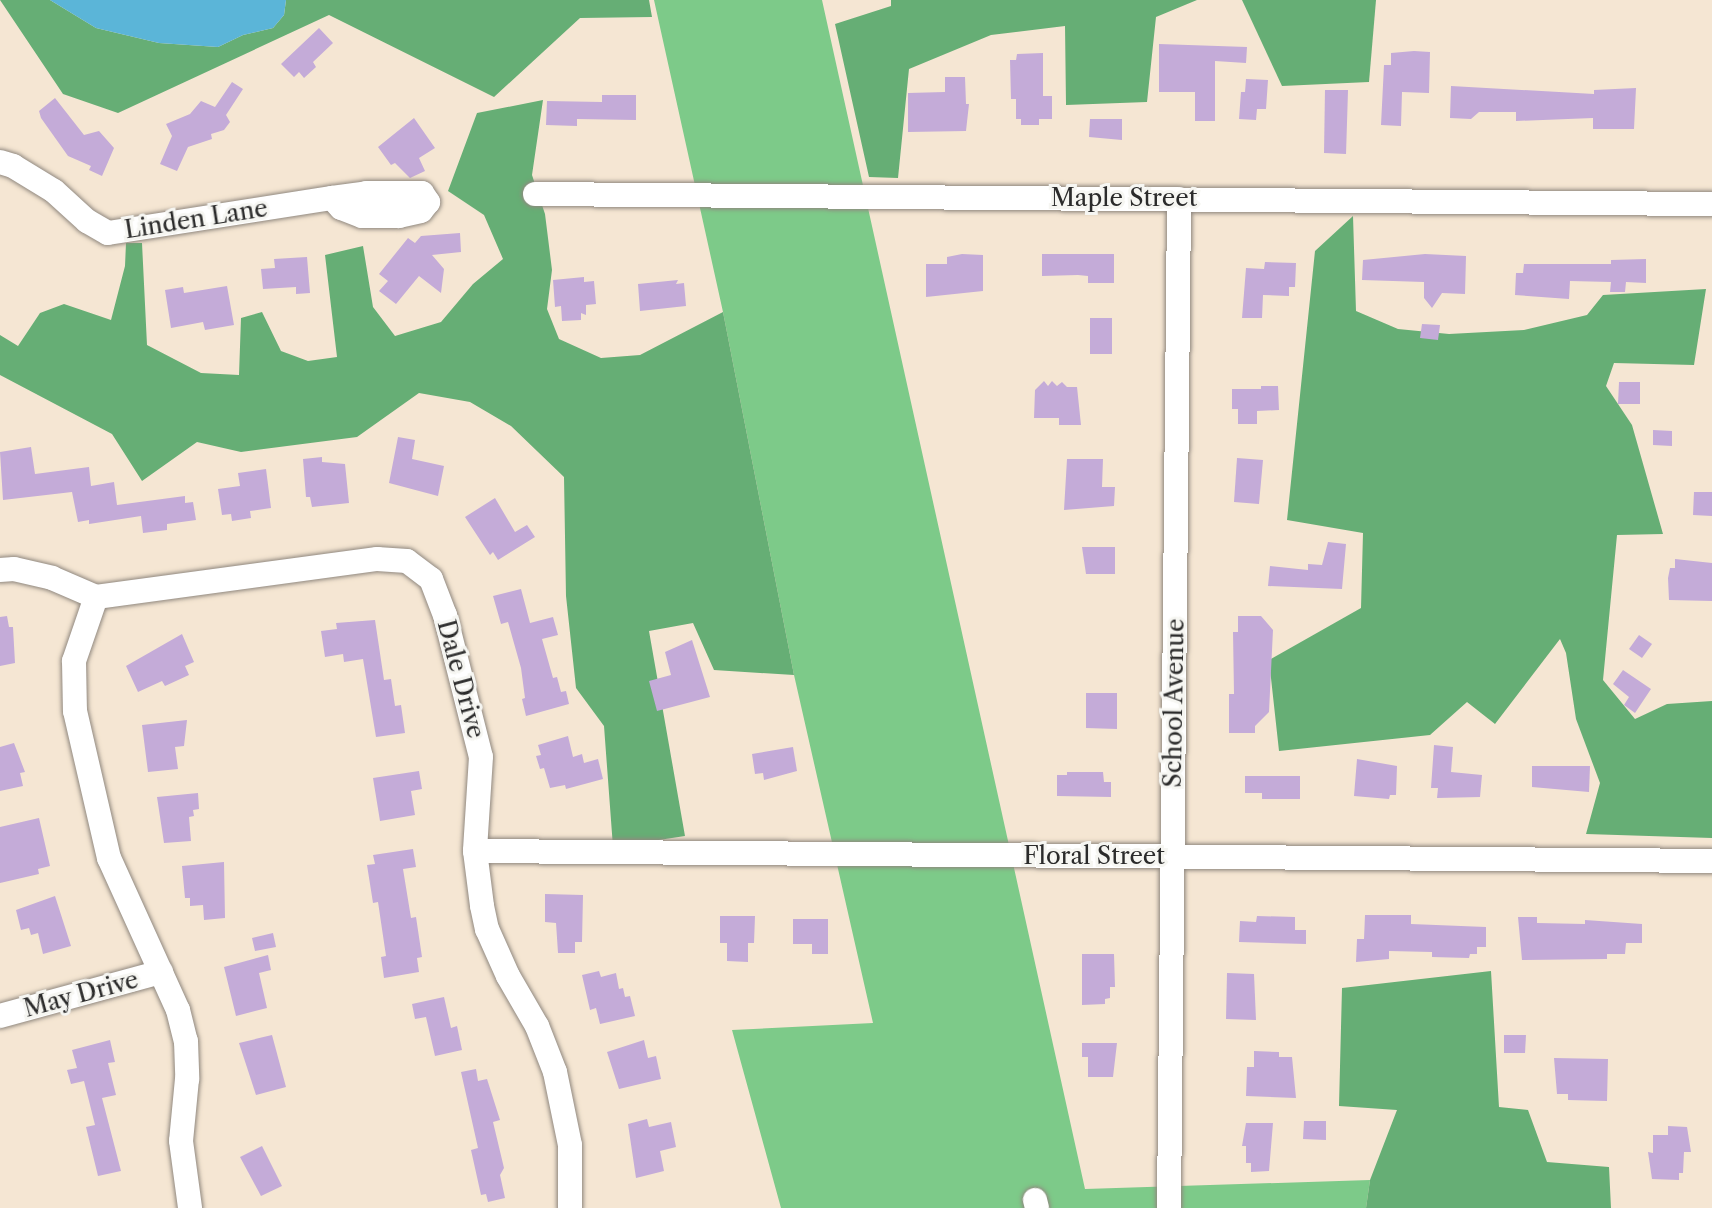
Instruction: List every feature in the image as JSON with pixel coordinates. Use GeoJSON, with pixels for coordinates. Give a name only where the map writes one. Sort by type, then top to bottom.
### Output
{"type":"FeatureCollection","features":[{"type":"Feature","properties":{"kind":"street","name":"Linden Lane"},"geometry":{"type":"LineString","coordinates":[[0,162],[13,166],[54,191],[87,221],[108,233],[332,198],[366,193],[422,193],[428,202],[421,211],[399,216],[362,216],[341,208],[332,198]]}},
{"type":"Feature","properties":{"kind":"street","name":"Maple Street"},"geometry":{"type":"LineString","coordinates":[[535,194],[1712,204]]}},
{"type":"Feature","properties":{"kind":"street","name":"School Avenue"},"geometry":{"type":"LineString","coordinates":[[1169,1208],[1179,199]]}},
{"type":"Feature","properties":{"kind":"street","name":"Dale Drive"},"geometry":{"type":"LineString","coordinates":[[96,597],[377,559],[397,558],[423,570],[431,579],[445,615],[481,757],[475,851],[487,929],[508,976],[537,1026],[563,1100],[570,1145],[570,1208]]}},
{"type":"Feature","properties":{"kind":"street"},"geometry":{"type":"LineString","coordinates":[[0,570],[14,569],[52,578],[96,597],[74,661],[75,711],[109,858],[131,913],[161,972],[186,1041],[187,1079],[181,1141],[190,1208]]}},
{"type":"Feature","properties":{"kind":"street","name":"Floral Street"},"geometry":{"type":"LineString","coordinates":[[475,851],[1712,861]]}},
{"type":"Feature","properties":{"kind":"street","name":"May Drive"},"geometry":{"type":"LineString","coordinates":[[0,1016],[161,972]]}},
{"type":"Feature","properties":{"kind":"green space"},"geometry":{"type":"Polygon","coordinates":[[[0,0],[50,0],[96,28],[159,43],[218,47],[243,35],[273,28],[284,15],[286,0],[649,0],[652,17],[580,18],[494,97],[329,15],[118,113],[63,94],[0,0]]]}},
{"type":"Feature","properties":{"kind":"green space"},"geometry":{"type":"Polygon","coordinates":[[[654,0],[822,0],[1085,1189],[1370,1180],[1366,1208],[781,1208],[732,1030],[873,1023],[794,675],[723,312],[654,0]]]}},
{"type":"Feature","properties":{"kind":"green space"},"geometry":{"type":"Polygon","coordinates":[[[891,0],[1197,0],[1156,17],[1147,102],[1066,105],[1065,26],[991,35],[909,69],[898,178],[869,177],[835,24],[891,6],[891,0]]]}},
{"type":"Feature","properties":{"kind":"green space"},"geometry":{"type":"Polygon","coordinates":[[[1242,0],[1376,0],[1369,82],[1282,86],[1242,0]]]}},
{"type":"Feature","properties":{"kind":"green space"},"geometry":{"type":"Polygon","coordinates":[[[543,100],[532,175],[545,214],[552,270],[547,309],[559,339],[601,358],[640,355],[723,312],[794,675],[714,670],[693,623],[649,631],[685,836],[613,847],[604,726],[576,688],[566,596],[564,477],[511,426],[470,402],[419,393],[357,437],[241,452],[197,442],[142,481],[112,434],[0,375],[0,335],[18,346],[40,313],[64,304],[111,320],[125,266],[126,243],[142,243],[147,345],[201,373],[239,375],[241,318],[262,312],[281,351],[308,361],[337,357],[325,255],[363,246],[373,307],[395,336],[441,322],[473,284],[503,259],[484,215],[448,191],[477,113],[543,100]]]}},
{"type":"Feature","properties":{"kind":"green space"},"geometry":{"type":"Polygon","coordinates":[[[1353,216],[1356,311],[1398,329],[1449,334],[1524,330],[1587,315],[1603,295],[1706,289],[1694,365],[1614,363],[1606,386],[1632,425],[1663,534],[1617,535],[1603,680],[1635,719],[1667,704],[1712,701],[1712,838],[1586,834],[1600,783],[1576,719],[1566,653],[1560,639],[1495,724],[1467,702],[1430,735],[1279,751],[1269,660],[1361,608],[1363,533],[1287,520],[1315,251],[1353,216]]]}},
{"type":"Feature","properties":{"kind":"green space"},"geometry":{"type":"Polygon","coordinates":[[[1491,971],[1499,1107],[1528,1110],[1547,1162],[1609,1167],[1611,1208],[1366,1208],[1370,1180],[1397,1110],[1339,1106],[1342,988],[1491,971]]]}},
{"type":"Feature","properties":{"kind":"water"},"geometry":{"type":"Polygon","coordinates":[[[50,0],[286,0],[284,15],[273,28],[243,35],[218,47],[159,43],[96,28],[50,0]]]}},
{"type":"Feature","properties":{"kind":"building"},"geometry":{"type":"Polygon","coordinates":[[[319,28],[333,43],[313,62],[316,67],[304,78],[299,72],[294,77],[281,64],[319,28]]]}},
{"type":"Feature","properties":{"kind":"building"},"geometry":{"type":"Polygon","coordinates":[[[1159,44],[1247,47],[1246,63],[1215,61],[1215,121],[1195,121],[1195,92],[1159,92],[1159,44]]]}},
{"type":"Feature","properties":{"kind":"building"},"geometry":{"type":"Polygon","coordinates":[[[1430,52],[1429,93],[1402,92],[1401,126],[1381,125],[1384,65],[1391,65],[1391,53],[1430,52]]]}},
{"type":"Feature","properties":{"kind":"building"},"geometry":{"type":"Polygon","coordinates":[[[1043,53],[1043,96],[1052,96],[1052,119],[1039,119],[1039,125],[1021,125],[1021,119],[1016,119],[1016,99],[1011,99],[1010,60],[1016,60],[1017,54],[1043,53]]]}},
{"type":"Feature","properties":{"kind":"building"},"geometry":{"type":"Polygon","coordinates":[[[945,77],[965,77],[966,104],[969,104],[966,131],[908,132],[908,93],[945,92],[945,77]]]}},
{"type":"Feature","properties":{"kind":"building"},"geometry":{"type":"Polygon","coordinates":[[[1246,79],[1268,80],[1266,109],[1257,109],[1256,120],[1239,119],[1241,92],[1245,92],[1246,79]]]}},
{"type":"Feature","properties":{"kind":"building"},"geometry":{"type":"Polygon","coordinates":[[[232,82],[243,89],[226,115],[230,122],[224,130],[211,134],[212,139],[188,147],[177,171],[160,164],[172,136],[166,124],[190,114],[201,101],[215,107],[232,82]]]}},
{"type":"Feature","properties":{"kind":"building"},"geometry":{"type":"Polygon","coordinates":[[[1451,86],[1594,94],[1594,90],[1636,88],[1634,129],[1593,129],[1593,118],[1516,121],[1516,112],[1479,112],[1471,119],[1450,118],[1451,86]]]}},
{"type":"Feature","properties":{"kind":"building"},"geometry":{"type":"Polygon","coordinates":[[[1325,90],[1348,90],[1346,154],[1324,153],[1325,90]]]}},
{"type":"Feature","properties":{"kind":"building"},"geometry":{"type":"Polygon","coordinates":[[[602,95],[636,95],[636,120],[577,119],[577,126],[546,125],[547,101],[602,102],[602,95]]]}},
{"type":"Feature","properties":{"kind":"building"},"geometry":{"type":"Polygon","coordinates":[[[55,98],[84,135],[99,131],[114,148],[102,176],[89,170],[91,166],[68,156],[41,118],[39,111],[55,98]]]}},
{"type":"Feature","properties":{"kind":"building"},"geometry":{"type":"Polygon","coordinates":[[[414,118],[435,148],[419,158],[425,171],[410,178],[395,163],[391,165],[378,147],[414,118]]]}},
{"type":"Feature","properties":{"kind":"building"},"geometry":{"type":"Polygon","coordinates":[[[1090,119],[1122,119],[1122,140],[1089,137],[1090,119]]]}},
{"type":"Feature","properties":{"kind":"building"},"geometry":{"type":"Polygon","coordinates":[[[460,233],[461,252],[432,255],[444,269],[441,293],[419,276],[396,304],[379,291],[388,281],[379,274],[408,238],[415,243],[421,236],[460,233]]]}},
{"type":"Feature","properties":{"kind":"building"},"geometry":{"type":"Polygon","coordinates":[[[1042,254],[1114,254],[1114,283],[1088,283],[1088,276],[1078,275],[1042,276],[1042,254]]]}},
{"type":"Feature","properties":{"kind":"building"},"geometry":{"type":"Polygon","coordinates":[[[1425,254],[1466,256],[1465,294],[1442,293],[1432,308],[1424,298],[1424,282],[1362,280],[1363,260],[1425,254]]]}},
{"type":"Feature","properties":{"kind":"building"},"geometry":{"type":"Polygon","coordinates":[[[983,255],[983,291],[926,297],[926,264],[947,264],[947,257],[983,255]]]}},
{"type":"Feature","properties":{"kind":"building"},"geometry":{"type":"Polygon","coordinates":[[[307,257],[310,293],[296,294],[296,287],[263,289],[261,269],[275,268],[274,259],[307,257]]]}},
{"type":"Feature","properties":{"kind":"building"},"geometry":{"type":"Polygon","coordinates":[[[1646,259],[1646,283],[1626,282],[1625,292],[1610,292],[1611,282],[1570,281],[1569,299],[1515,295],[1516,273],[1523,273],[1524,264],[1611,264],[1611,260],[1646,259]]]}},
{"type":"Feature","properties":{"kind":"building"},"geometry":{"type":"Polygon","coordinates":[[[1265,262],[1296,263],[1295,287],[1289,287],[1289,296],[1263,295],[1262,318],[1242,318],[1246,268],[1264,269],[1265,262]]]}},
{"type":"Feature","properties":{"kind":"building"},"geometry":{"type":"Polygon","coordinates":[[[584,277],[584,282],[594,281],[596,304],[586,305],[586,315],[581,313],[581,320],[562,321],[561,306],[555,307],[553,280],[584,277]]]}},
{"type":"Feature","properties":{"kind":"building"},"geometry":{"type":"Polygon","coordinates":[[[678,280],[676,284],[684,283],[686,306],[640,311],[638,284],[678,280]]]}},
{"type":"Feature","properties":{"kind":"building"},"geometry":{"type":"Polygon","coordinates":[[[227,286],[234,325],[205,330],[203,322],[171,328],[165,290],[183,287],[184,293],[227,286]]]}},
{"type":"Feature","properties":{"kind":"building"},"geometry":{"type":"Polygon","coordinates":[[[1090,318],[1112,318],[1112,354],[1090,354],[1090,318]]]}},
{"type":"Feature","properties":{"kind":"building"},"geometry":{"type":"Polygon","coordinates":[[[1422,324],[1440,325],[1438,340],[1420,338],[1422,324]]]}},
{"type":"Feature","properties":{"kind":"building"},"geometry":{"type":"Polygon","coordinates":[[[1044,381],[1048,386],[1052,381],[1057,386],[1062,382],[1067,387],[1077,387],[1081,425],[1059,425],[1059,418],[1034,418],[1035,390],[1044,381]]]}},
{"type":"Feature","properties":{"kind":"building"},"geometry":{"type":"Polygon","coordinates":[[[1619,382],[1640,382],[1640,404],[1618,404],[1619,382]]]}},
{"type":"Feature","properties":{"kind":"building"},"geometry":{"type":"Polygon","coordinates":[[[1261,386],[1278,386],[1279,410],[1257,411],[1257,424],[1238,424],[1238,409],[1232,409],[1232,389],[1261,389],[1261,386]]]}},
{"type":"Feature","properties":{"kind":"building"},"geometry":{"type":"Polygon","coordinates":[[[1653,430],[1672,431],[1672,446],[1653,445],[1653,430]]]}},
{"type":"Feature","properties":{"kind":"building"},"geometry":{"type":"Polygon","coordinates":[[[398,437],[415,440],[412,459],[444,466],[438,496],[389,483],[398,437]]]}},
{"type":"Feature","properties":{"kind":"building"},"geometry":{"type":"Polygon","coordinates":[[[31,447],[35,474],[89,467],[91,486],[114,482],[117,505],[185,496],[185,503],[193,502],[196,520],[167,524],[167,530],[143,533],[141,516],[89,524],[89,520],[78,522],[72,492],[3,500],[0,452],[31,447]]]}},
{"type":"Feature","properties":{"kind":"building"},"geometry":{"type":"Polygon","coordinates":[[[322,457],[322,462],[345,464],[349,503],[312,507],[310,497],[306,497],[303,459],[322,457]]]}},
{"type":"Feature","properties":{"kind":"building"},"geometry":{"type":"Polygon","coordinates":[[[1237,458],[1263,460],[1259,504],[1234,502],[1237,458]]]}},
{"type":"Feature","properties":{"kind":"building"},"geometry":{"type":"Polygon","coordinates":[[[1067,459],[1103,459],[1102,487],[1115,487],[1114,506],[1064,510],[1067,459]]]}},
{"type":"Feature","properties":{"kind":"building"},"geometry":{"type":"Polygon","coordinates":[[[266,469],[271,508],[250,511],[251,518],[232,521],[231,514],[222,515],[218,489],[240,486],[238,473],[266,469]]]}},
{"type":"Feature","properties":{"kind":"building"},"geometry":{"type":"Polygon","coordinates":[[[1694,492],[1712,492],[1712,516],[1693,515],[1694,492]]]}},
{"type":"Feature","properties":{"kind":"building"},"geometry":{"type":"Polygon","coordinates":[[[495,498],[515,532],[527,525],[535,537],[498,560],[493,552],[490,555],[465,517],[495,498]]]}},
{"type":"Feature","properties":{"kind":"building"},"geometry":{"type":"Polygon","coordinates":[[[1328,542],[1346,544],[1342,589],[1268,586],[1270,566],[1308,570],[1308,564],[1322,565],[1328,542]]]}},
{"type":"Feature","properties":{"kind":"building"},"geometry":{"type":"Polygon","coordinates":[[[1082,547],[1115,547],[1115,574],[1086,574],[1082,547]]]}},
{"type":"Feature","properties":{"kind":"building"},"geometry":{"type":"Polygon","coordinates":[[[1675,559],[1712,563],[1712,601],[1669,600],[1668,578],[1670,568],[1675,568],[1675,559]]]}},
{"type":"Feature","properties":{"kind":"building"},"geometry":{"type":"Polygon","coordinates":[[[521,589],[530,623],[553,617],[558,635],[542,639],[553,678],[557,677],[561,692],[566,691],[569,704],[526,716],[521,668],[508,622],[501,624],[493,596],[521,589]]]}},
{"type":"Feature","properties":{"kind":"building"},"geometry":{"type":"Polygon","coordinates":[[[7,616],[9,627],[13,627],[15,663],[0,666],[0,617],[7,616]]]}},
{"type":"Feature","properties":{"kind":"building"},"geometry":{"type":"Polygon","coordinates":[[[1238,616],[1261,616],[1273,630],[1269,712],[1255,726],[1255,733],[1229,733],[1229,694],[1234,694],[1233,632],[1238,632],[1238,616]]]}},
{"type":"Feature","properties":{"kind":"building"},"geometry":{"type":"Polygon","coordinates":[[[375,620],[384,680],[391,679],[395,706],[401,705],[405,733],[376,737],[363,659],[344,662],[343,654],[325,657],[321,631],[337,629],[336,623],[375,620]]]}},
{"type":"Feature","properties":{"kind":"building"},"geometry":{"type":"Polygon","coordinates":[[[182,634],[194,662],[185,666],[189,675],[165,686],[162,681],[138,692],[126,666],[182,634]]]}},
{"type":"Feature","properties":{"kind":"building"},"geometry":{"type":"Polygon","coordinates":[[[1639,635],[1652,644],[1642,658],[1629,649],[1639,635]]]}},
{"type":"Feature","properties":{"kind":"building"},"geometry":{"type":"Polygon","coordinates":[[[692,640],[710,697],[657,711],[649,681],[671,675],[665,652],[692,640]]]}},
{"type":"Feature","properties":{"kind":"building"},"geometry":{"type":"Polygon","coordinates":[[[1623,670],[1651,689],[1635,713],[1624,705],[1629,697],[1613,684],[1623,670]]]}},
{"type":"Feature","properties":{"kind":"building"},"geometry":{"type":"Polygon","coordinates":[[[1086,693],[1117,693],[1117,729],[1086,728],[1086,693]]]}},
{"type":"Feature","properties":{"kind":"building"},"geometry":{"type":"Polygon","coordinates":[[[187,720],[184,746],[175,747],[178,769],[148,772],[142,725],[187,720]]]}},
{"type":"Feature","properties":{"kind":"building"},"geometry":{"type":"Polygon","coordinates":[[[568,736],[573,757],[582,754],[584,763],[598,759],[603,779],[566,789],[565,785],[550,788],[544,768],[540,769],[536,756],[541,755],[538,745],[568,736]]]}},
{"type":"Feature","properties":{"kind":"building"},"geometry":{"type":"Polygon","coordinates":[[[14,743],[25,772],[20,773],[23,786],[0,791],[0,747],[14,743]]]}},
{"type":"Feature","properties":{"kind":"building"},"geometry":{"type":"Polygon","coordinates":[[[1434,745],[1453,747],[1451,772],[1482,775],[1480,797],[1437,798],[1438,788],[1431,788],[1434,745]]]}},
{"type":"Feature","properties":{"kind":"building"},"geometry":{"type":"Polygon","coordinates":[[[793,747],[797,771],[764,780],[763,773],[755,774],[752,754],[793,747]]]}},
{"type":"Feature","properties":{"kind":"building"},"geometry":{"type":"Polygon","coordinates":[[[1357,759],[1397,766],[1396,795],[1390,795],[1389,799],[1354,796],[1357,759]]]}},
{"type":"Feature","properties":{"kind":"building"},"geometry":{"type":"Polygon","coordinates":[[[1532,766],[1590,766],[1589,792],[1532,787],[1532,766]]]}},
{"type":"Feature","properties":{"kind":"building"},"geometry":{"type":"Polygon","coordinates":[[[419,771],[422,789],[411,791],[415,815],[380,821],[373,778],[419,771]]]}},
{"type":"Feature","properties":{"kind":"building"},"geometry":{"type":"Polygon","coordinates":[[[1067,772],[1103,772],[1104,782],[1111,782],[1111,797],[1057,796],[1057,775],[1067,775],[1067,772]]]}},
{"type":"Feature","properties":{"kind":"building"},"geometry":{"type":"Polygon","coordinates":[[[1245,776],[1300,776],[1300,799],[1262,799],[1262,793],[1245,793],[1245,776]]]}},
{"type":"Feature","properties":{"kind":"building"},"geometry":{"type":"Polygon","coordinates":[[[198,793],[199,809],[193,810],[194,816],[189,817],[191,841],[164,843],[157,797],[198,793]]]}},
{"type":"Feature","properties":{"kind":"building"},"geometry":{"type":"Polygon","coordinates":[[[39,818],[50,866],[38,869],[39,874],[0,883],[0,827],[39,818]]]}},
{"type":"Feature","properties":{"kind":"building"},"geometry":{"type":"Polygon","coordinates":[[[413,849],[416,867],[403,869],[411,918],[416,917],[422,957],[417,958],[419,972],[384,978],[381,957],[386,956],[378,902],[373,903],[367,865],[375,864],[373,855],[413,849]]]}},
{"type":"Feature","properties":{"kind":"building"},"geometry":{"type":"Polygon","coordinates":[[[224,862],[225,918],[204,920],[203,905],[190,906],[190,898],[185,898],[182,866],[224,862]]]}},
{"type":"Feature","properties":{"kind":"building"},"geometry":{"type":"Polygon","coordinates":[[[545,894],[583,895],[582,942],[575,942],[575,953],[558,953],[556,923],[545,922],[545,894]]]}},
{"type":"Feature","properties":{"kind":"building"},"geometry":{"type":"Polygon","coordinates":[[[55,896],[71,946],[43,954],[38,933],[31,935],[29,928],[21,930],[16,910],[55,896]]]}},
{"type":"Feature","properties":{"kind":"building"},"geometry":{"type":"Polygon","coordinates":[[[1365,915],[1411,915],[1411,924],[1486,927],[1486,947],[1477,947],[1477,954],[1470,954],[1469,958],[1432,957],[1432,952],[1389,951],[1389,959],[1356,962],[1357,939],[1364,939],[1365,915]]]}},
{"type":"Feature","properties":{"kind":"building"},"geometry":{"type":"Polygon","coordinates":[[[720,916],[755,916],[754,943],[748,943],[748,962],[727,961],[727,943],[720,943],[720,916]]]}},
{"type":"Feature","properties":{"kind":"building"},"geometry":{"type":"Polygon","coordinates":[[[1257,916],[1295,917],[1295,930],[1306,930],[1306,944],[1239,942],[1240,921],[1256,922],[1257,916]]]}},
{"type":"Feature","properties":{"kind":"building"},"geometry":{"type":"Polygon","coordinates":[[[1518,917],[1537,917],[1537,923],[1585,924],[1585,920],[1642,924],[1642,943],[1626,943],[1625,954],[1607,954],[1607,959],[1522,960],[1518,917]]]}},
{"type":"Feature","properties":{"kind":"building"},"geometry":{"type":"Polygon","coordinates":[[[793,919],[828,919],[828,954],[812,954],[812,944],[793,944],[793,919]]]}},
{"type":"Feature","properties":{"kind":"building"},"geometry":{"type":"Polygon","coordinates":[[[273,933],[276,947],[255,951],[252,938],[273,933]]]}},
{"type":"Feature","properties":{"kind":"building"},"geometry":{"type":"Polygon","coordinates":[[[1082,954],[1114,954],[1115,987],[1110,987],[1110,998],[1105,999],[1105,1004],[1082,1005],[1082,954]]]}},
{"type":"Feature","properties":{"kind":"building"},"geometry":{"type":"Polygon","coordinates":[[[268,955],[271,970],[259,973],[267,1008],[236,1016],[224,967],[268,955]]]}},
{"type":"Feature","properties":{"kind":"building"},"geometry":{"type":"Polygon","coordinates":[[[599,971],[601,977],[616,973],[619,989],[623,988],[625,997],[630,996],[635,1016],[600,1024],[596,1008],[590,1010],[582,975],[599,971]]]}},
{"type":"Feature","properties":{"kind":"building"},"geometry":{"type":"Polygon","coordinates":[[[1227,973],[1254,974],[1256,1020],[1226,1019],[1227,973]]]}},
{"type":"Feature","properties":{"kind":"building"},"geometry":{"type":"Polygon","coordinates":[[[444,997],[451,1028],[457,1026],[462,1050],[435,1056],[426,1017],[415,1019],[412,1004],[444,997]]]}},
{"type":"Feature","properties":{"kind":"building"},"geometry":{"type":"Polygon","coordinates":[[[272,1035],[286,1087],[256,1095],[239,1043],[272,1035]]]}},
{"type":"Feature","properties":{"kind":"building"},"geometry":{"type":"Polygon","coordinates":[[[1504,1035],[1526,1035],[1525,1053],[1504,1053],[1504,1035]]]}},
{"type":"Feature","properties":{"kind":"building"},"geometry":{"type":"Polygon","coordinates":[[[110,1040],[115,1062],[108,1063],[116,1095],[102,1098],[121,1171],[98,1176],[86,1127],[95,1125],[84,1081],[71,1084],[67,1070],[77,1068],[72,1050],[110,1040]]]}},
{"type":"Feature","properties":{"kind":"building"},"geometry":{"type":"Polygon","coordinates":[[[644,1040],[648,1058],[656,1056],[661,1079],[619,1089],[607,1052],[644,1040]]]}},
{"type":"Feature","properties":{"kind":"building"},"geometry":{"type":"Polygon","coordinates":[[[1082,1043],[1117,1043],[1113,1077],[1088,1077],[1088,1057],[1082,1057],[1082,1043]]]}},
{"type":"Feature","properties":{"kind":"building"},"geometry":{"type":"Polygon","coordinates":[[[1254,1051],[1279,1052],[1279,1057],[1292,1057],[1296,1098],[1246,1096],[1247,1067],[1254,1067],[1254,1051]]]}},
{"type":"Feature","properties":{"kind":"building"},"geometry":{"type":"Polygon","coordinates":[[[1554,1058],[1608,1059],[1607,1101],[1568,1100],[1568,1094],[1557,1094],[1554,1058]]]}},
{"type":"Feature","properties":{"kind":"building"},"geometry":{"type":"Polygon","coordinates":[[[476,1069],[478,1081],[487,1079],[500,1120],[493,1122],[504,1168],[500,1175],[505,1198],[488,1202],[486,1194],[481,1195],[471,1150],[478,1148],[461,1072],[476,1069]]]}},
{"type":"Feature","properties":{"kind":"building"},"geometry":{"type":"Polygon","coordinates":[[[647,1119],[649,1127],[671,1122],[676,1147],[660,1151],[664,1171],[636,1178],[628,1124],[647,1119]]]}},
{"type":"Feature","properties":{"kind":"building"},"geometry":{"type":"Polygon","coordinates":[[[1304,1121],[1326,1121],[1326,1140],[1303,1139],[1304,1121]]]}},
{"type":"Feature","properties":{"kind":"building"},"geometry":{"type":"Polygon","coordinates":[[[1246,1123],[1273,1123],[1269,1171],[1251,1172],[1251,1163],[1246,1163],[1246,1146],[1242,1146],[1246,1123]]]}},
{"type":"Feature","properties":{"kind":"building"},"geometry":{"type":"Polygon","coordinates":[[[1668,1126],[1687,1127],[1691,1152],[1684,1152],[1683,1173],[1679,1173],[1679,1180],[1652,1179],[1648,1152],[1653,1153],[1653,1135],[1668,1135],[1668,1126]]]}},
{"type":"Feature","properties":{"kind":"building"},"geometry":{"type":"Polygon","coordinates":[[[262,1146],[282,1186],[261,1196],[240,1157],[262,1146]]]}}]}
